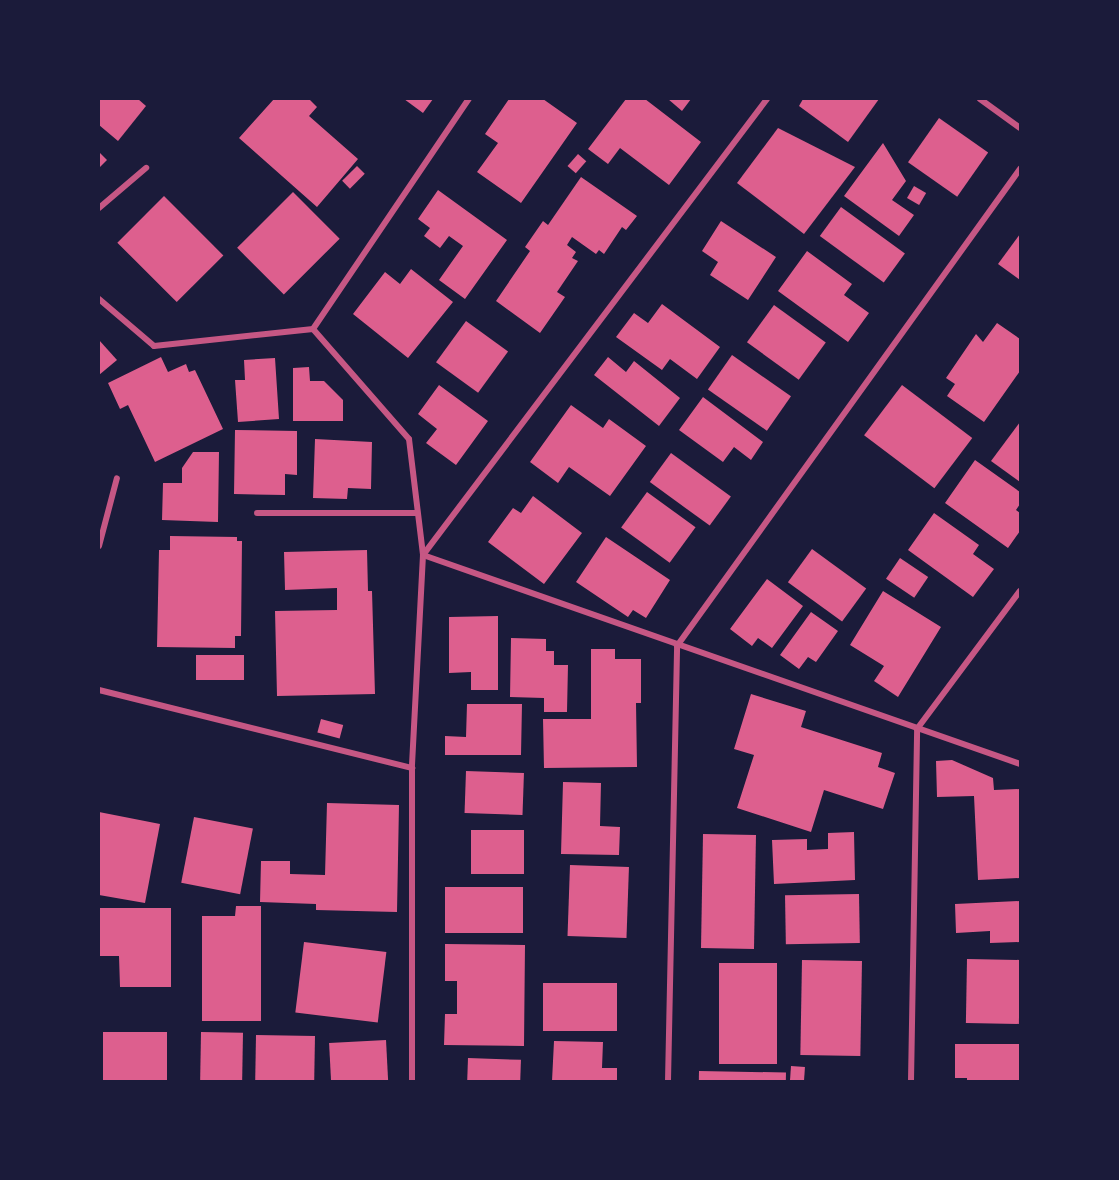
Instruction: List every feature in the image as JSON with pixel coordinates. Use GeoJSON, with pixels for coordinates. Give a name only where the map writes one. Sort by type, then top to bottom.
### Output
{"type":"FeatureCollection","features":[{"type":"Feature","properties":{"kind":"street"},"geometry":{"type":"LineString","coordinates":[[99,299],[154,346],[313,329],[469,99]]}},
{"type":"Feature","properties":{"kind":"street"},"geometry":{"type":"LineString","coordinates":[[423,555],[766,99]]}},
{"type":"Feature","properties":{"kind":"street"},"geometry":{"type":"LineString","coordinates":[[980,99],[1020,128]]}},
{"type":"Feature","properties":{"kind":"street"},"geometry":{"type":"LineString","coordinates":[[99,208],[146,168]]}},
{"type":"Feature","properties":{"kind":"street"},"geometry":{"type":"LineString","coordinates":[[668,1081],[676,646],[1020,169]]}},
{"type":"Feature","properties":{"kind":"street"},"geometry":{"type":"LineString","coordinates":[[313,329],[408,439],[423,555],[412,768],[412,1081]]}},
{"type":"Feature","properties":{"kind":"street"},"geometry":{"type":"LineString","coordinates":[[99,546],[117,478]]}},
{"type":"Feature","properties":{"kind":"street"},"geometry":{"type":"LineString","coordinates":[[257,513],[417,513]]}},
{"type":"Feature","properties":{"kind":"street"},"geometry":{"type":"LineString","coordinates":[[423,555],[676,646],[1020,764]]}},
{"type":"Feature","properties":{"kind":"street"},"geometry":{"type":"LineString","coordinates":[[911,1081],[917,729],[1020,591]]}},
{"type":"Feature","properties":{"kind":"street"},"geometry":{"type":"LineString","coordinates":[[99,690],[412,768]]}},
{"type":"Feature","properties":{"kind":"building"},"geometry":{"type":"Polygon","coordinates":[[[99,99],[138,99],[146,106],[118,141],[99,125],[99,99]]]}},
{"type":"Feature","properties":{"kind":"building"},"geometry":{"type":"Polygon","coordinates":[[[274,99],[309,99],[317,107],[309,116],[358,159],[317,207],[239,138],[274,99]]]}},
{"type":"Feature","properties":{"kind":"building"},"geometry":{"type":"Polygon","coordinates":[[[404,99],[433,99],[423,113],[404,99]]]}},
{"type":"Feature","properties":{"kind":"building"},"geometry":{"type":"Polygon","coordinates":[[[509,99],[543,99],[577,123],[521,203],[477,172],[498,143],[485,134],[509,99]]]}},
{"type":"Feature","properties":{"kind":"building"},"geometry":{"type":"Polygon","coordinates":[[[626,99],[645,99],[701,142],[669,185],[620,148],[608,164],[588,149],[626,99]]]}},
{"type":"Feature","properties":{"kind":"building"},"geometry":{"type":"Polygon","coordinates":[[[668,99],[691,99],[682,111],[668,99]]]}},
{"type":"Feature","properties":{"kind":"building"},"geometry":{"type":"Polygon","coordinates":[[[803,99],[879,99],[848,142],[799,106],[803,99]]]}},
{"type":"Feature","properties":{"kind":"building"},"geometry":{"type":"Polygon","coordinates":[[[939,118],[988,152],[957,197],[908,162],[939,118]]]}},
{"type":"Feature","properties":{"kind":"building"},"geometry":{"type":"Polygon","coordinates":[[[778,128],[855,167],[804,234],[737,183],[778,128]]]}},
{"type":"Feature","properties":{"kind":"building"},"geometry":{"type":"Polygon","coordinates":[[[883,143],[906,181],[892,200],[914,215],[899,236],[844,196],[883,143]]]}},
{"type":"Feature","properties":{"kind":"building"},"geometry":{"type":"Polygon","coordinates":[[[99,152],[107,160],[99,168],[99,152]]]}},
{"type":"Feature","properties":{"kind":"building"},"geometry":{"type":"Polygon","coordinates":[[[578,154],[586,161],[576,173],[568,166],[578,154]]]}},
{"type":"Feature","properties":{"kind":"building"},"geometry":{"type":"Polygon","coordinates":[[[357,166],[365,174],[350,189],[342,181],[357,166]]]}},
{"type":"Feature","properties":{"kind":"building"},"geometry":{"type":"Polygon","coordinates":[[[581,177],[637,216],[626,230],[622,227],[604,254],[599,250],[596,254],[572,237],[567,245],[576,252],[572,258],[578,261],[557,292],[565,297],[540,333],[496,301],[530,251],[525,247],[543,221],[548,225],[581,177]]]}},
{"type":"Feature","properties":{"kind":"building"},"geometry":{"type":"Polygon","coordinates":[[[914,186],[926,193],[919,205],[907,198],[914,186]]]}},
{"type":"Feature","properties":{"kind":"building"},"geometry":{"type":"Polygon","coordinates":[[[438,190],[507,240],[465,299],[439,280],[463,246],[449,236],[440,248],[424,236],[430,228],[418,219],[438,190]]]}},
{"type":"Feature","properties":{"kind":"building"},"geometry":{"type":"Polygon","coordinates":[[[293,192],[340,239],[284,295],[237,248],[293,192]]]}},
{"type":"Feature","properties":{"kind":"building"},"geometry":{"type":"Polygon","coordinates":[[[164,196],[223,255],[177,302],[117,243],[164,196]]]}},
{"type":"Feature","properties":{"kind":"building"},"geometry":{"type":"Polygon","coordinates":[[[841,207],[905,253],[884,283],[820,236],[841,207]]]}},
{"type":"Feature","properties":{"kind":"building"},"geometry":{"type":"Polygon","coordinates":[[[721,221],[776,257],[748,300],[710,275],[718,262],[702,251],[721,221]]]}},
{"type":"Feature","properties":{"kind":"building"},"geometry":{"type":"Polygon","coordinates":[[[1020,234],[1020,280],[998,264],[1020,234]]]}},
{"type":"Feature","properties":{"kind":"building"},"geometry":{"type":"Polygon","coordinates":[[[807,251],[852,284],[844,295],[869,313],[848,342],[778,291],[807,251]]]}},
{"type":"Feature","properties":{"kind":"building"},"geometry":{"type":"Polygon","coordinates":[[[411,269],[453,302],[408,358],[353,314],[385,272],[400,284],[411,269]]]}},
{"type":"Feature","properties":{"kind":"building"},"geometry":{"type":"Polygon","coordinates":[[[662,304],[720,347],[697,379],[670,359],[662,370],[616,337],[634,313],[648,323],[662,304]]]}},
{"type":"Feature","properties":{"kind":"building"},"geometry":{"type":"Polygon","coordinates":[[[774,305],[826,343],[799,380],[747,342],[774,305]]]}},
{"type":"Feature","properties":{"kind":"building"},"geometry":{"type":"Polygon","coordinates":[[[466,321],[508,352],[478,393],[436,362],[466,321]]]}},
{"type":"Feature","properties":{"kind":"building"},"geometry":{"type":"Polygon","coordinates":[[[997,323],[1020,339],[1020,371],[984,422],[947,396],[955,384],[946,378],[976,334],[983,342],[997,323]]]}},
{"type":"Feature","properties":{"kind":"building"},"geometry":{"type":"Polygon","coordinates":[[[99,340],[117,360],[99,375],[99,340]]]}},
{"type":"Feature","properties":{"kind":"building"},"geometry":{"type":"Polygon","coordinates":[[[732,355],[791,396],[767,431],[708,389],[732,355]]]}},
{"type":"Feature","properties":{"kind":"building"},"geometry":{"type":"Polygon","coordinates":[[[161,357],[168,372],[186,364],[189,372],[195,370],[223,429],[155,462],[128,405],[120,409],[108,383],[161,357]]]}},
{"type":"Feature","properties":{"kind":"building"},"geometry":{"type":"Polygon","coordinates":[[[608,357],[626,372],[634,361],[680,398],[659,426],[594,375],[608,357]]]}},
{"type":"Feature","properties":{"kind":"building"},"geometry":{"type":"Polygon","coordinates":[[[275,358],[279,419],[238,422],[235,380],[245,380],[244,360],[275,358]]]}},
{"type":"Feature","properties":{"kind":"building"},"geometry":{"type":"Polygon","coordinates":[[[309,367],[310,381],[324,381],[343,400],[343,421],[293,421],[293,368],[309,367]]]}},
{"type":"Feature","properties":{"kind":"building"},"geometry":{"type":"Polygon","coordinates":[[[439,385],[488,421],[456,465],[426,443],[437,429],[418,414],[439,385]]]}},
{"type":"Feature","properties":{"kind":"building"},"geometry":{"type":"Polygon","coordinates":[[[902,385],[972,438],[934,488],[864,435],[902,385]]]}},
{"type":"Feature","properties":{"kind":"building"},"geometry":{"type":"Polygon","coordinates":[[[703,397],[763,442],[751,460],[734,447],[723,462],[679,430],[703,397]]]}},
{"type":"Feature","properties":{"kind":"building"},"geometry":{"type":"Polygon","coordinates":[[[571,405],[603,428],[609,419],[646,446],[610,496],[569,467],[558,483],[530,462],[571,405]]]}},
{"type":"Feature","properties":{"kind":"building"},"geometry":{"type":"Polygon","coordinates":[[[1020,422],[1020,482],[991,461],[1020,422]]]}},
{"type":"Feature","properties":{"kind":"building"},"geometry":{"type":"Polygon","coordinates":[[[235,430],[297,431],[297,475],[285,474],[285,495],[234,494],[235,430]]]}},
{"type":"Feature","properties":{"kind":"building"},"geometry":{"type":"Polygon","coordinates":[[[315,439],[372,442],[371,489],[348,488],[347,499],[313,498],[315,439]]]}},
{"type":"Feature","properties":{"kind":"building"},"geometry":{"type":"Polygon","coordinates":[[[193,452],[219,452],[218,522],[162,520],[163,483],[182,483],[182,468],[193,452]]]}},
{"type":"Feature","properties":{"kind":"building"},"geometry":{"type":"Polygon","coordinates":[[[671,453],[731,496],[710,526],[650,482],[671,453]]]}},
{"type":"Feature","properties":{"kind":"building"},"geometry":{"type":"Polygon","coordinates":[[[975,460],[1020,492],[1020,504],[1016,510],[1020,513],[1020,531],[1008,548],[945,503],[975,460]]]}},
{"type":"Feature","properties":{"kind":"building"},"geometry":{"type":"Polygon","coordinates":[[[647,492],[696,527],[670,563],[621,528],[647,492]]]}},
{"type":"Feature","properties":{"kind":"building"},"geometry":{"type":"Polygon","coordinates":[[[533,496],[582,533],[544,584],[488,542],[513,508],[521,513],[533,496]]]}},
{"type":"Feature","properties":{"kind":"building"},"geometry":{"type":"Polygon","coordinates":[[[934,513],[979,545],[973,554],[994,569],[973,597],[908,550],[934,513]]]}},
{"type":"Feature","properties":{"kind":"building"},"geometry":{"type":"Polygon","coordinates":[[[170,536],[237,537],[237,541],[242,541],[241,636],[235,636],[235,648],[157,647],[159,550],[170,550],[170,536]]]}},
{"type":"Feature","properties":{"kind":"building"},"geometry":{"type":"Polygon","coordinates":[[[606,537],[670,580],[646,618],[633,610],[628,617],[576,582],[606,537]]]}},
{"type":"Feature","properties":{"kind":"building"},"geometry":{"type":"Polygon","coordinates":[[[812,549],[866,588],[842,622],[788,582],[812,549]]]}},
{"type":"Feature","properties":{"kind":"building"},"geometry":{"type":"Polygon","coordinates":[[[367,550],[368,591],[372,591],[375,694],[277,696],[275,611],[337,610],[337,588],[285,590],[284,552],[367,550]]]}},
{"type":"Feature","properties":{"kind":"building"},"geometry":{"type":"Polygon","coordinates":[[[900,558],[928,577],[914,598],[886,579],[900,558]]]}},
{"type":"Feature","properties":{"kind":"building"},"geometry":{"type":"Polygon","coordinates":[[[767,579],[803,606],[772,648],[758,638],[752,646],[730,629],[767,579]]]}},
{"type":"Feature","properties":{"kind":"building"},"geometry":{"type":"Polygon","coordinates":[[[883,591],[941,627],[898,697],[874,681],[884,666],[850,645],[883,591]]]}},
{"type":"Feature","properties":{"kind":"building"},"geometry":{"type":"Polygon","coordinates":[[[811,612],[838,631],[816,662],[808,657],[799,669],[780,655],[811,612]]]}},
{"type":"Feature","properties":{"kind":"building"},"geometry":{"type":"Polygon","coordinates":[[[498,616],[498,690],[471,690],[471,672],[449,673],[449,617],[498,616]]]}},
{"type":"Feature","properties":{"kind":"building"},"geometry":{"type":"Polygon","coordinates":[[[511,638],[546,639],[546,651],[554,651],[554,665],[568,665],[567,712],[544,712],[544,698],[510,697],[511,638]]]}},
{"type":"Feature","properties":{"kind":"building"},"geometry":{"type":"Polygon","coordinates":[[[591,649],[615,649],[615,659],[641,659],[641,703],[636,703],[637,767],[544,768],[543,719],[591,719],[591,649]]]}},
{"type":"Feature","properties":{"kind":"building"},"geometry":{"type":"Polygon","coordinates":[[[196,655],[244,655],[244,680],[196,680],[196,655]]]}},
{"type":"Feature","properties":{"kind":"building"},"geometry":{"type":"Polygon","coordinates":[[[751,694],[806,711],[801,727],[882,753],[878,767],[895,773],[883,809],[824,790],[811,832],[737,808],[754,755],[734,749],[751,694]]]}},
{"type":"Feature","properties":{"kind":"building"},"geometry":{"type":"Polygon","coordinates":[[[467,704],[522,704],[521,755],[445,755],[445,736],[466,737],[467,704]]]}},
{"type":"Feature","properties":{"kind":"building"},"geometry":{"type":"Polygon","coordinates":[[[321,719],[343,725],[340,738],[317,733],[321,719]]]}},
{"type":"Feature","properties":{"kind":"building"},"geometry":{"type":"Polygon","coordinates":[[[952,760],[993,778],[994,790],[1020,789],[1020,878],[978,880],[974,796],[937,797],[936,761],[952,760]]]}},
{"type":"Feature","properties":{"kind":"building"},"geometry":{"type":"Polygon","coordinates":[[[466,771],[524,773],[522,815],[465,813],[466,771]]]}},
{"type":"Feature","properties":{"kind":"building"},"geometry":{"type":"Polygon","coordinates":[[[563,782],[601,783],[600,826],[620,827],[619,855],[561,854],[563,782]]]}},
{"type":"Feature","properties":{"kind":"building"},"geometry":{"type":"Polygon","coordinates":[[[327,803],[399,805],[397,912],[316,910],[316,904],[260,902],[261,861],[290,861],[290,874],[325,875],[327,803]]]}},
{"type":"Feature","properties":{"kind":"building"},"geometry":{"type":"Polygon","coordinates":[[[99,812],[160,824],[145,903],[99,895],[99,812]]]}},
{"type":"Feature","properties":{"kind":"building"},"geometry":{"type":"Polygon","coordinates":[[[194,817],[253,828],[240,894],[181,883],[194,817]]]}},
{"type":"Feature","properties":{"kind":"building"},"geometry":{"type":"Polygon","coordinates":[[[471,830],[524,830],[524,874],[471,874],[471,830]]]}},
{"type":"Feature","properties":{"kind":"building"},"geometry":{"type":"Polygon","coordinates":[[[854,832],[855,880],[774,884],[772,840],[807,839],[807,850],[828,849],[828,833],[854,832]]]}},
{"type":"Feature","properties":{"kind":"building"},"geometry":{"type":"Polygon","coordinates":[[[703,834],[756,835],[754,949],[701,948],[703,834]]]}},
{"type":"Feature","properties":{"kind":"building"},"geometry":{"type":"Polygon","coordinates":[[[570,865],[629,867],[626,938],[568,936],[570,865]]]}},
{"type":"Feature","properties":{"kind":"building"},"geometry":{"type":"Polygon","coordinates":[[[445,887],[523,887],[523,933],[445,933],[445,887]]]}},
{"type":"Feature","properties":{"kind":"building"},"geometry":{"type":"Polygon","coordinates":[[[859,894],[860,943],[786,944],[785,895],[859,894]]]}},
{"type":"Feature","properties":{"kind":"building"},"geometry":{"type":"Polygon","coordinates":[[[1020,901],[1020,942],[990,943],[990,931],[956,933],[955,904],[1020,901]]]}},
{"type":"Feature","properties":{"kind":"building"},"geometry":{"type":"Polygon","coordinates":[[[236,906],[261,906],[261,1021],[202,1021],[202,916],[235,916],[236,906]]]}},
{"type":"Feature","properties":{"kind":"building"},"geometry":{"type":"Polygon","coordinates":[[[99,908],[171,908],[171,987],[120,987],[119,956],[99,956],[99,908]]]}},
{"type":"Feature","properties":{"kind":"building"},"geometry":{"type":"Polygon","coordinates":[[[304,942],[386,952],[378,1023],[295,1012],[304,942]]]}},
{"type":"Feature","properties":{"kind":"building"},"geometry":{"type":"Polygon","coordinates":[[[445,944],[525,945],[524,1046],[444,1045],[445,1014],[457,1014],[457,981],[445,981],[445,944]]]}},
{"type":"Feature","properties":{"kind":"building"},"geometry":{"type":"Polygon","coordinates":[[[967,959],[1020,960],[1019,1024],[966,1023],[967,959]]]}},
{"type":"Feature","properties":{"kind":"building"},"geometry":{"type":"Polygon","coordinates":[[[802,960],[862,961],[860,1056],[800,1055],[802,960]]]}},
{"type":"Feature","properties":{"kind":"building"},"geometry":{"type":"Polygon","coordinates":[[[719,963],[777,963],[777,1064],[719,1064],[719,963]]]}},
{"type":"Feature","properties":{"kind":"building"},"geometry":{"type":"Polygon","coordinates":[[[543,983],[617,983],[617,1031],[543,1031],[543,983]]]}},
{"type":"Feature","properties":{"kind":"building"},"geometry":{"type":"Polygon","coordinates":[[[103,1032],[167,1032],[167,1081],[103,1081],[103,1032]]]}},
{"type":"Feature","properties":{"kind":"building"},"geometry":{"type":"Polygon","coordinates":[[[201,1032],[243,1033],[242,1081],[200,1081],[201,1032]]]}},
{"type":"Feature","properties":{"kind":"building"},"geometry":{"type":"Polygon","coordinates":[[[256,1035],[315,1036],[314,1081],[255,1081],[256,1035]]]}},
{"type":"Feature","properties":{"kind":"building"},"geometry":{"type":"Polygon","coordinates":[[[386,1040],[388,1081],[331,1081],[329,1043],[386,1040]]]}},
{"type":"Feature","properties":{"kind":"building"},"geometry":{"type":"Polygon","coordinates":[[[554,1041],[603,1042],[602,1068],[617,1068],[617,1081],[552,1081],[554,1041]]]}},
{"type":"Feature","properties":{"kind":"building"},"geometry":{"type":"Polygon","coordinates":[[[955,1044],[1020,1044],[1020,1081],[967,1081],[967,1078],[955,1078],[955,1044]]]}},
{"type":"Feature","properties":{"kind":"building"},"geometry":{"type":"Polygon","coordinates":[[[468,1058],[521,1060],[520,1081],[467,1081],[468,1058]]]}},
{"type":"Feature","properties":{"kind":"building"},"geometry":{"type":"Polygon","coordinates":[[[791,1066],[805,1067],[804,1081],[790,1081],[791,1066]]]}},
{"type":"Feature","properties":{"kind":"building"},"geometry":{"type":"Polygon","coordinates":[[[699,1071],[786,1073],[786,1081],[699,1081],[699,1071]]]}}]}
